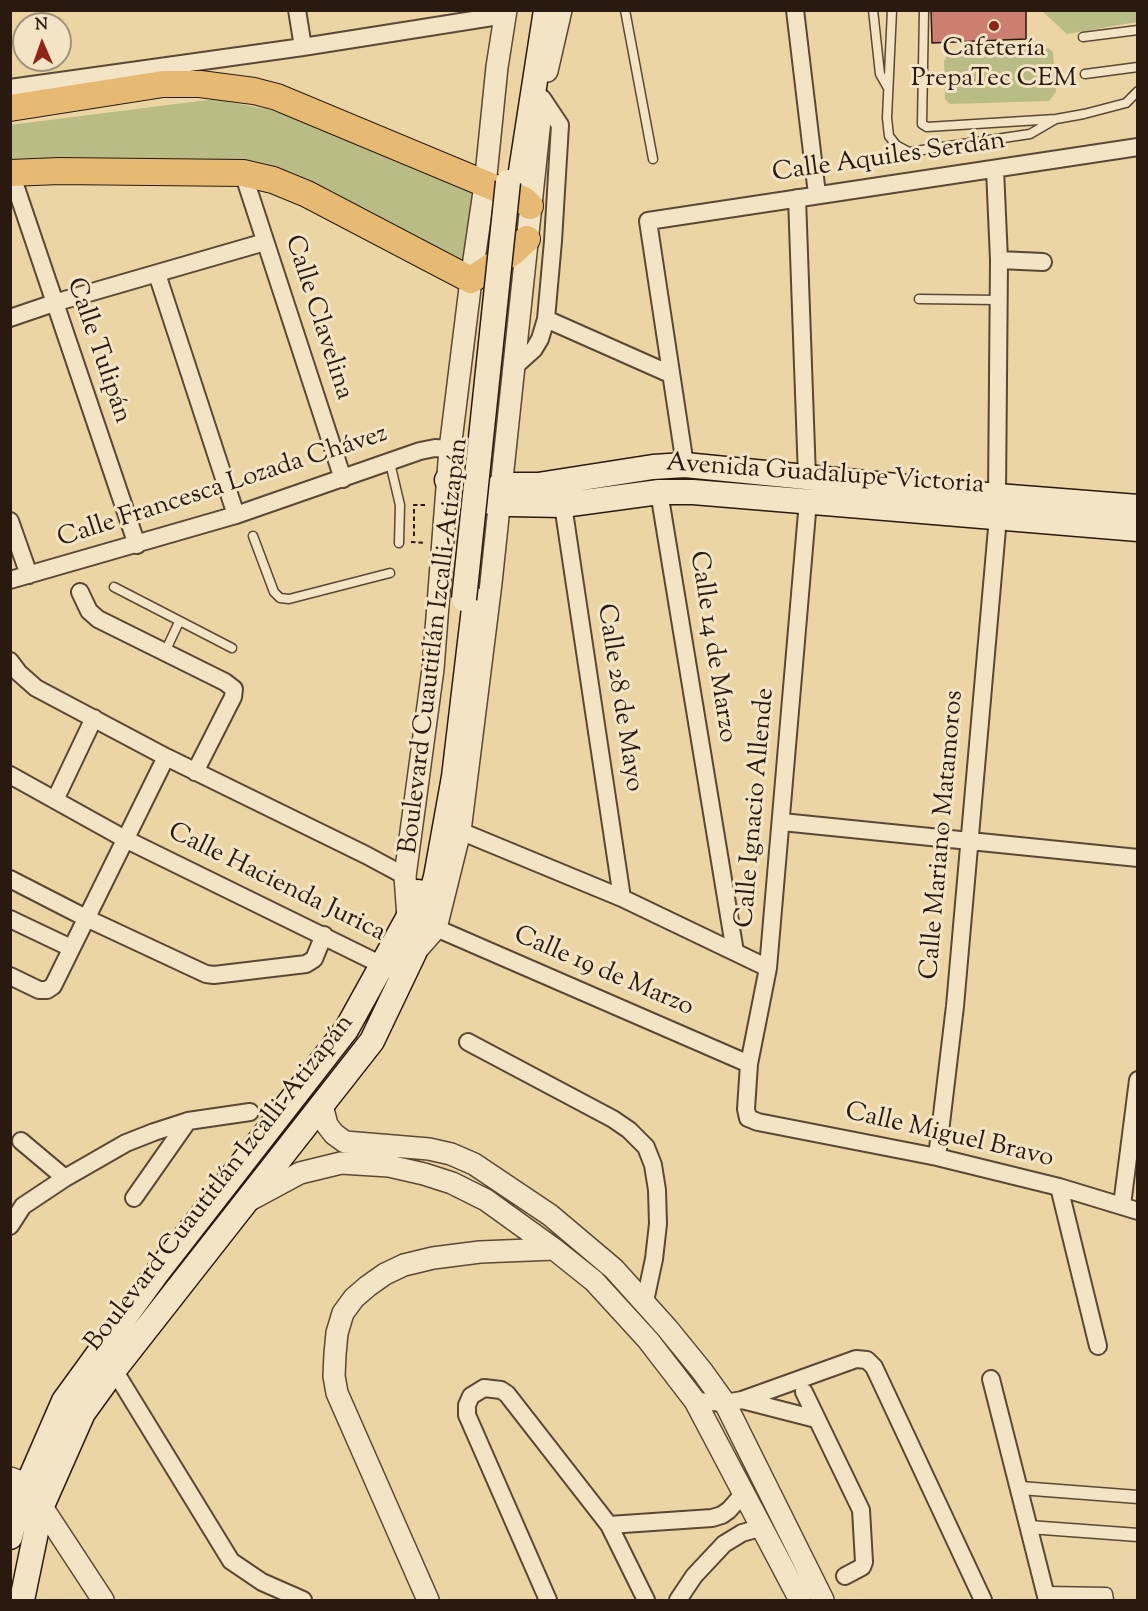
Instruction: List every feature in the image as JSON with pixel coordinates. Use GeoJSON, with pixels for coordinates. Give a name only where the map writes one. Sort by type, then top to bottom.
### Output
{"type":"FeatureCollection","features":[{"type":"Feature","properties":{"kind":"main road","name":"Boulevard Cuautitlán Izcalli-Atizapán"},"geometry":{"type":"LineString","coordinates":[[10,1537],[17,1509],[19,1481],[64,1401],[157,1273],[392,970],[414,953],[422,876],[444,776],[506,194],[532,10]]}},
{"type":"Feature","properties":{"kind":"main road","name":"Boulevard Cuautitlán Izcalli-Atizapán"},"geometry":{"type":"LineString","coordinates":[[22,1600],[41,1508],[83,1413],[114,1370],[372,1041],[408,918],[454,777],[519,184],[546,10]]}},
{"type":"Feature","properties":{"kind":"main road"},"geometry":{"type":"LineString","coordinates":[[10,108],[163,84],[227,86],[277,97],[524,200],[530,206]]}},
{"type":"Feature","properties":{"kind":"main road"},"geometry":{"type":"LineString","coordinates":[[11,173],[59,171],[243,173],[273,180],[307,194],[471,280],[513,252],[527,239]]}},
{"type":"Feature","properties":{"kind":"main road","name":"Avenida Guadalupe Victoria"},"geometry":{"type":"LineString","coordinates":[[447,480],[451,488],[465,499],[653,467],[686,465],[807,477],[1137,529]]}},
{"type":"Feature","properties":{"kind":"main road","name":"Avenida Guadalupe Victoria"},"geometry":{"type":"LineString","coordinates":[[500,494],[563,505],[659,492],[693,492],[808,501],[998,507],[1137,507]]}},
{"type":"Feature","properties":{"kind":"street"},"geometry":{"type":"LineString","coordinates":[[297,10],[303,47]]}},
{"type":"Feature","properties":{"kind":"street"},"geometry":{"type":"LineString","coordinates":[[414,953],[436,928],[460,831],[491,583],[542,98],[561,10]]}},
{"type":"Feature","properties":{"kind":"street"},"geometry":{"type":"LineString","coordinates":[[795,10],[817,195]]}},
{"type":"Feature","properties":{"kind":"street"},"geometry":{"type":"LineString","coordinates":[[10,88],[303,47],[505,13],[447,480],[433,669],[422,876],[372,858],[166,758],[36,688],[19,673],[10,661]]}},
{"type":"Feature","properties":{"kind":"street"},"geometry":{"type":"LineString","coordinates":[[514,367],[534,349],[540,339],[546,319],[560,125],[542,98]]}},
{"type":"Feature","properties":{"kind":"street","name":"Calle Aquiles Serdán"},"geometry":{"type":"LineString","coordinates":[[670,374],[648,221],[1137,147]]}},
{"type":"Feature","properties":{"kind":"street","name":"Calle Mariano Matamoros"},"geometry":{"type":"LineString","coordinates":[[937,1157],[955,1006],[998,507],[999,260],[995,169]]}},
{"type":"Feature","properties":{"kind":"street","name":"Calle Tulipán"},"geometry":{"type":"LineString","coordinates":[[11,173],[137,545]]}},
{"type":"Feature","properties":{"kind":"street","name":"Calle Clavelina"},"geometry":{"type":"LineString","coordinates":[[243,173],[343,479]]}},
{"type":"Feature","properties":{"kind":"street"},"geometry":{"type":"LineString","coordinates":[[797,198],[807,477]]}},
{"type":"Feature","properties":{"kind":"street"},"geometry":{"type":"LineString","coordinates":[[10,318],[54,303],[265,242]]}},
{"type":"Feature","properties":{"kind":"street"},"geometry":{"type":"LineString","coordinates":[[999,260],[1042,262]]}},
{"type":"Feature","properties":{"kind":"street"},"geometry":{"type":"LineString","coordinates":[[157,274],[236,516]]}},
{"type":"Feature","properties":{"kind":"street"},"geometry":{"type":"LineString","coordinates":[[546,319],[670,374],[686,465]]}},
{"type":"Feature","properties":{"kind":"street","name":"Calle Francesca Lozada Chávez"},"geometry":{"type":"LineString","coordinates":[[10,580],[236,516],[420,451],[435,448],[450,449]]}},
{"type":"Feature","properties":{"kind":"street","name":"Calle 14 de Marzo"},"geometry":{"type":"LineString","coordinates":[[659,492],[735,952]]}},
{"type":"Feature","properties":{"kind":"street","name":"Calle Ignacio Allende"},"geometry":{"type":"LineString","coordinates":[[748,1118],[746,1109],[749,1064],[768,968],[808,501]]}},
{"type":"Feature","properties":{"kind":"street","name":"Calle 28 de Mayo"},"geometry":{"type":"LineString","coordinates":[[563,505],[622,898]]}},
{"type":"Feature","properties":{"kind":"street"},"geometry":{"type":"LineString","coordinates":[[10,521],[29,576]]}},
{"type":"Feature","properties":{"kind":"street"},"geometry":{"type":"LineString","coordinates":[[80,592],[90,611],[98,619],[225,682],[234,689],[233,698],[195,772]]}},
{"type":"Feature","properties":{"kind":"street"},"geometry":{"type":"LineString","coordinates":[[55,800],[94,718]]}},
{"type":"Feature","properties":{"kind":"street"},"geometry":{"type":"LineString","coordinates":[[10,976],[39,990],[47,990],[53,986],[166,758]]}},
{"type":"Feature","properties":{"kind":"street","name":"Calle Hacienda Jurica"},"geometry":{"type":"LineString","coordinates":[[10,775],[125,838],[392,970]]}},
{"type":"Feature","properties":{"kind":"street"},"geometry":{"type":"LineString","coordinates":[[782,822],[1137,858]]}},
{"type":"Feature","properties":{"kind":"street"},"geometry":{"type":"LineString","coordinates":[[460,831],[622,898],[768,968]]}},
{"type":"Feature","properties":{"kind":"street"},"geometry":{"type":"LineString","coordinates":[[10,879],[86,918],[206,974],[306,964],[314,958],[324,936]]}},
{"type":"Feature","properties":{"kind":"street"},"geometry":{"type":"LineString","coordinates":[[10,919],[71,948]]}},
{"type":"Feature","properties":{"kind":"street","name":"Calle 19 de Marzo"},"geometry":{"type":"LineString","coordinates":[[436,928],[749,1064]]}},
{"type":"Feature","properties":{"kind":"street"},"geometry":{"type":"LineString","coordinates":[[468,1042],[613,1119],[646,1147],[653,1165],[657,1190],[658,1224],[645,1301]]}},
{"type":"Feature","properties":{"kind":"street"},"geometry":{"type":"LineString","coordinates":[[1130,1208],[1137,1080]]}},
{"type":"Feature","properties":{"kind":"street"},"geometry":{"type":"LineString","coordinates":[[322,1105],[327,1125],[345,1142],[429,1149],[451,1154],[474,1164],[550,1215],[614,1269],[645,1301],[702,1371],[733,1402],[823,1600]]}},
{"type":"Feature","properties":{"kind":"street"},"geometry":{"type":"LineString","coordinates":[[10,1226],[17,1206],[126,1143],[154,1131],[188,1121],[250,1113]]}},
{"type":"Feature","properties":{"kind":"street","name":"Calle Miguel Bravo"},"geometry":{"type":"LineString","coordinates":[[748,1118],[758,1122],[937,1157],[1059,1187],[1130,1208]]}},
{"type":"Feature","properties":{"kind":"street"},"geometry":{"type":"LineString","coordinates":[[134,1198],[188,1121]]}},
{"type":"Feature","properties":{"kind":"street"},"geometry":{"type":"LineString","coordinates":[[21,1141],[65,1178]]}},
{"type":"Feature","properties":{"kind":"street"},"geometry":{"type":"LineString","coordinates":[[244,1204],[300,1173],[341,1164],[390,1166],[424,1174],[452,1183],[486,1200],[594,1281],[648,1340],[695,1401],[800,1600]]}},
{"type":"Feature","properties":{"kind":"street"},"geometry":{"type":"LineString","coordinates":[[1059,1187],[1098,1347]]}},
{"type":"Feature","properties":{"kind":"street"},"geometry":{"type":"LineString","coordinates":[[428,1600],[337,1393],[334,1354],[343,1313],[354,1298],[368,1286],[404,1265],[432,1258],[480,1252],[554,1249]]}},
{"type":"Feature","properties":{"kind":"street"},"geometry":{"type":"LineString","coordinates":[[733,1402],[856,1359],[867,1360],[874,1367],[984,1600]]}},
{"type":"Feature","properties":{"kind":"street"},"geometry":{"type":"LineString","coordinates":[[114,1370],[231,1560],[262,1582],[303,1600]]}},
{"type":"Feature","properties":{"kind":"street"},"geometry":{"type":"LineString","coordinates":[[991,1379],[1047,1597],[1106,1594],[1107,1600]]}},
{"type":"Feature","properties":{"kind":"street"},"geometry":{"type":"LineString","coordinates":[[548,1600],[466,1415],[471,1396],[484,1388],[501,1390],[507,1394],[609,1525],[646,1600]]}},
{"type":"Feature","properties":{"kind":"street"},"geometry":{"type":"LineString","coordinates":[[804,1392],[861,1510],[864,1562],[862,1568],[845,1576]]}},
{"type":"Feature","properties":{"kind":"street"},"geometry":{"type":"LineString","coordinates":[[695,1401],[733,1402],[816,1419]]}},
{"type":"Feature","properties":{"kind":"street"},"geometry":{"type":"LineString","coordinates":[[19,1481],[41,1508],[103,1600]]}},
{"type":"Feature","properties":{"kind":"street"},"geometry":{"type":"LineString","coordinates":[[1020,1488],[1137,1497]]}},
{"type":"Feature","properties":{"kind":"street"},"geometry":{"type":"LineString","coordinates":[[609,1525],[712,1518],[729,1510],[744,1493]]}},
{"type":"Feature","properties":{"kind":"street"},"geometry":{"type":"LineString","coordinates":[[712,1518],[724,1544]]}},
{"type":"Feature","properties":{"kind":"street"},"geometry":{"type":"LineString","coordinates":[[678,1600],[694,1576],[724,1544],[742,1533],[763,1527]]}},
{"type":"Feature","properties":{"kind":"street"},"geometry":{"type":"LineString","coordinates":[[1029,1527],[1137,1535]]}},
{"type":"Feature","properties":{"kind":"lane"},"geometry":{"type":"LineString","coordinates":[[625,10],[653,159]]}},
{"type":"Feature","properties":{"kind":"lane"},"geometry":{"type":"LineString","coordinates":[[873,10],[880,74],[888,88]]}},
{"type":"Feature","properties":{"kind":"lane"},"geometry":{"type":"LineString","coordinates":[[892,10],[887,118],[889,136],[896,146],[909,152],[1030,134],[1056,119]]}},
{"type":"Feature","properties":{"kind":"lane"},"geometry":{"type":"LineString","coordinates":[[924,10],[922,124],[927,127],[1056,119],[1126,103],[1137,91]]}},
{"type":"Feature","properties":{"kind":"lane"},"geometry":{"type":"LineString","coordinates":[[1083,37],[1137,30]]}},
{"type":"Feature","properties":{"kind":"lane"},"geometry":{"type":"LineString","coordinates":[[1085,74],[1137,67]]}},
{"type":"Feature","properties":{"kind":"lane"},"geometry":{"type":"LineString","coordinates":[[919,299],[999,300]]}},
{"type":"Feature","properties":{"kind":"lane"},"geometry":{"type":"LineString","coordinates":[[390,463],[400,505],[399,542]]}},
{"type":"Feature","properties":{"kind":"lane"},"geometry":{"type":"LineString","coordinates":[[253,536],[274,592],[280,598],[289,599],[390,573]]}},
{"type":"Feature","properties":{"kind":"lane"},"geometry":{"type":"LineString","coordinates":[[114,587],[232,648]]}},
{"type":"Feature","properties":{"kind":"lane"},"geometry":{"type":"LineString","coordinates":[[165,652],[179,622]]}},
{"type":"Feature","properties":{"kind":"path"},"geometry":{"type":"LineString","coordinates":[[414,505],[414,536]]}},
{"type":"Feature","properties":{"kind":"path"},"geometry":{"type":"LineString","coordinates":[[399,542],[427,543]]}},
{"type":"Feature","properties":{"kind":"green space"},"geometry":{"type":"Polygon","coordinates":[[[1042,11],[1137,11],[1137,22],[1067,34],[1042,11]]]}},
{"type":"Feature","properties":{"kind":"green space"},"geometry":{"type":"Polygon","coordinates":[[[1048,48],[1053,52],[1056,92],[1049,101],[950,104],[945,99],[944,61],[949,53],[1048,48]]]}},
{"type":"Feature","properties":{"kind":"green space"},"geometry":{"type":"Polygon","coordinates":[[[215,99],[303,119],[476,189],[467,253],[463,260],[454,261],[251,170],[11,170],[10,125],[215,99]]]}},
{"type":"Feature","properties":{"kind":"building","name":"Cafetería PrepaTec CEM"},"geometry":{"type":"Polygon","coordinates":[[[931,10],[1026,10],[1026,39],[932,43],[931,10]]]}},
{"type":"Feature","properties":{"kind":"place","name":"Cafetería PrepaTec CEM"},"geometry":{"type":"Point","coordinates":[994,26]}}]}
